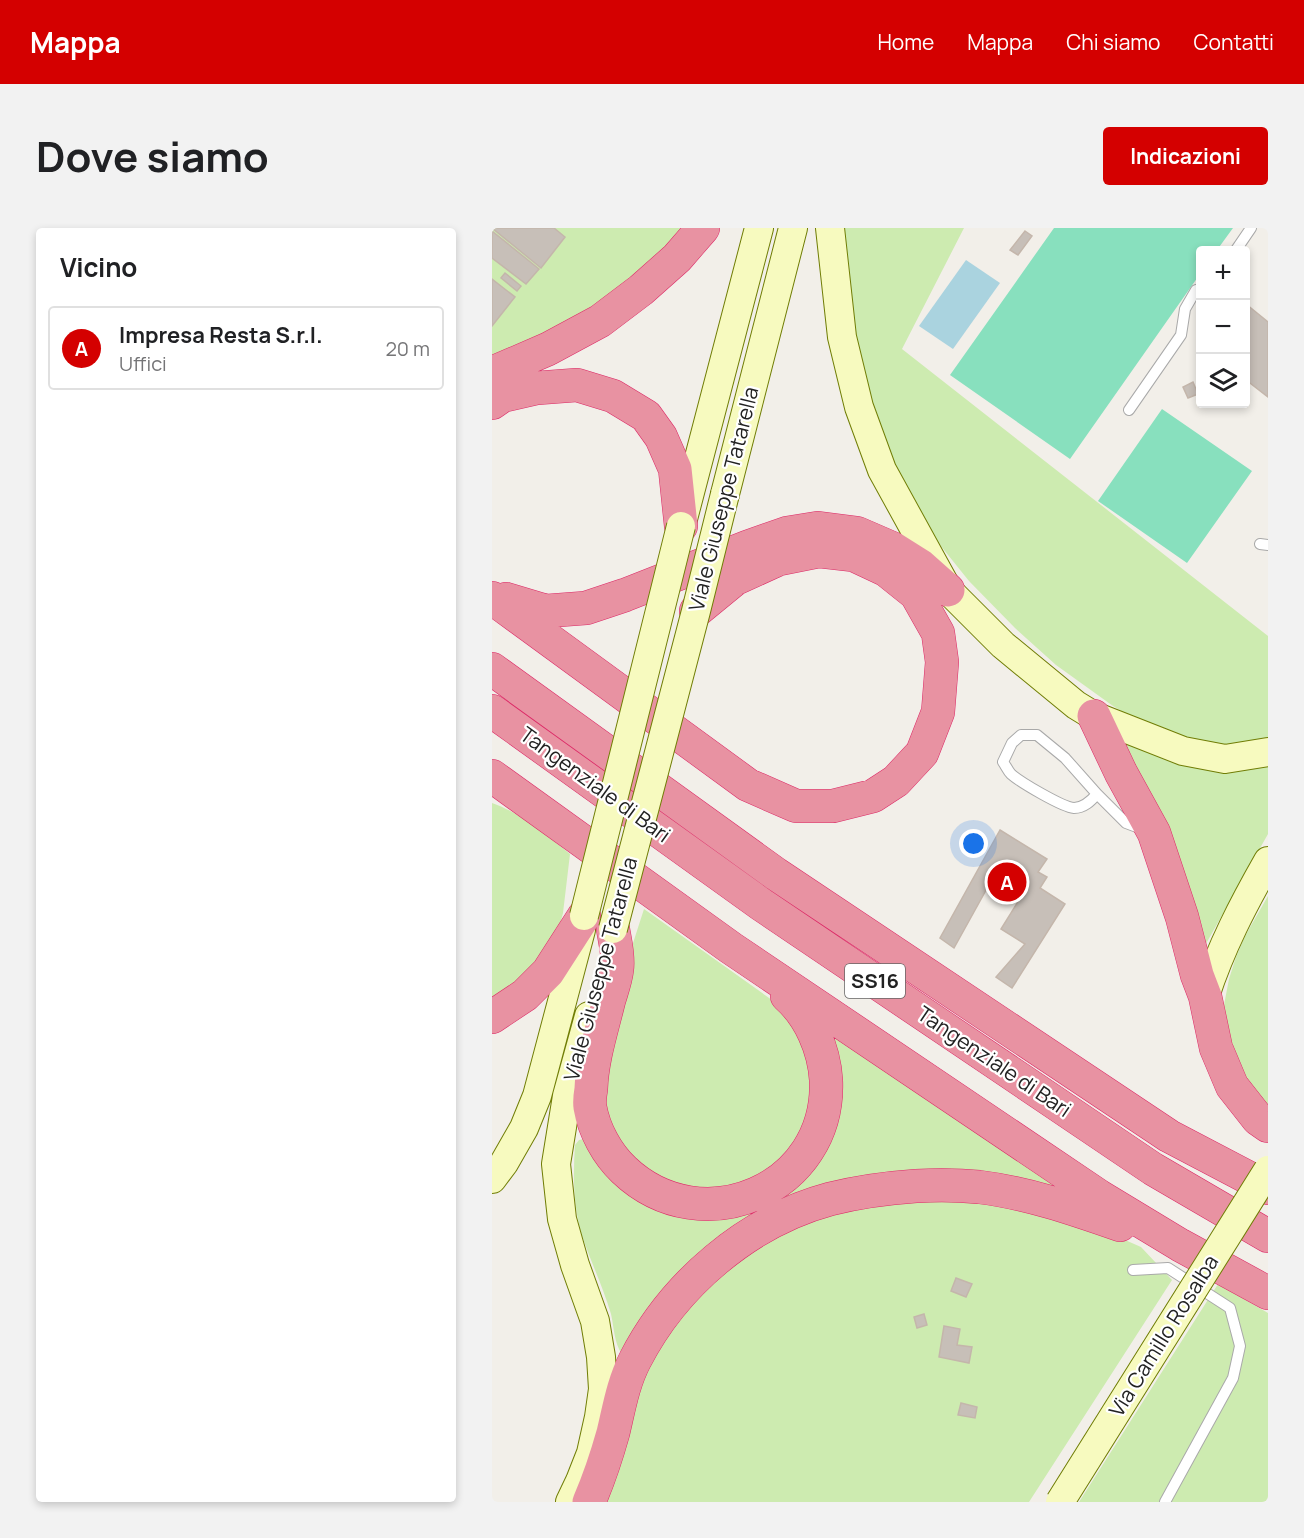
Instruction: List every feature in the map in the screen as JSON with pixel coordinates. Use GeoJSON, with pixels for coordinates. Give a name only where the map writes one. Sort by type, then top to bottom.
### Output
{"type":"FeatureCollection","features":[{"type":"Feature","properties":{"kind":"highway"},"geometry":{"type":"LineString","coordinates":[[492,373],[548,349],[600,321],[641,290],[677,258],[703,228]]}},
{"type":"Feature","properties":{"kind":"highway"},"geometry":{"type":"LineString","coordinates":[[492,403],[502,396],[537,388],[577,385],[613,396],[646,416],[661,437],[675,469],[681,526]]}},
{"type":"Feature","properties":{"kind":"highway"},"geometry":{"type":"LineString","coordinates":[[492,597],[546,611],[586,608],[625,596],[788,532],[818,528],[857,533],[894,549],[921,566],[948,590]]}},
{"type":"Feature","properties":{"kind":"highway"},"geometry":{"type":"LineString","coordinates":[[492,597],[748,784],[796,806],[833,806],[873,796],[896,781],[922,753],[938,712],[942,662],[938,633],[916,594],[886,570],[854,555],[819,551],[779,559],[735,579],[696,611]]}},
{"type":"Feature","properties":{"kind":"highway","name":"Tangenziale di Bari"},"geometry":{"type":"LineString","coordinates":[[492,669],[776,874],[1169,1136],[1268,1188]]}},
{"type":"Feature","properties":{"kind":"highway","name":"Tangenziale di Bari"},"geometry":{"type":"LineString","coordinates":[[492,711],[781,918],[1153,1169],[1268,1236]]}},
{"type":"Feature","properties":{"kind":"highway"},"geometry":{"type":"LineString","coordinates":[[1094,716],[1121,773],[1154,833],[1205,996],[1216,1048],[1232,1086],[1258,1119],[1268,1126]]}},
{"type":"Feature","properties":{"kind":"highway"},"geometry":{"type":"LineString","coordinates":[[492,776],[731,948],[1089,1190],[1180,1245],[1268,1293]]}},
{"type":"Feature","properties":{"kind":"highway"},"geometry":{"type":"LineString","coordinates":[[492,796],[574,837]]}},
{"type":"Feature","properties":{"kind":"highway"},"geometry":{"type":"LineString","coordinates":[[492,1017],[525,995],[599,922],[617,968],[591,1074],[590,1106],[598,1133],[612,1159],[636,1182],[665,1197],[698,1205],[730,1203],[756,1194],[777,1182],[796,1165],[811,1144],[822,1120],[826,1094],[825,1065],[815,1033],[797,1005],[731,948]]}},
{"type":"Feature","properties":{"kind":"highway"},"geometry":{"type":"LineString","coordinates":[[588,1502],[602,1473],[621,1395],[634,1361],[654,1328],[675,1299],[699,1274],[730,1249],[785,1215],[828,1200],[863,1192],[944,1185],[979,1187],[1017,1193],[1069,1207],[1180,1245]]}},
{"type":"Feature","properties":{"kind":"main road","name":"Viale Giuseppe Tatarella"},"geometry":{"type":"LineString","coordinates":[[570,1502],[591,1453],[603,1389],[595,1321],[574,1265],[562,1219],[556,1164],[599,922],[681,526],[759,228]]}},
{"type":"Feature","properties":{"kind":"main road","name":"Viale Giuseppe Tatarella"},"geometry":{"type":"LineString","coordinates":[[492,1179],[524,1128],[599,922],[696,611],[793,228]]}},
{"type":"Feature","properties":{"kind":"main road"},"geometry":{"type":"LineString","coordinates":[[830,228],[842,337],[859,407],[882,470],[948,590],[1003,645],[1076,705],[1094,716],[1183,751],[1225,759],[1268,752]]}},
{"type":"Feature","properties":{"kind":"main road"},"geometry":{"type":"LineString","coordinates":[[1205,996],[1216,963],[1245,901],[1268,861]]}},
{"type":"Feature","properties":{"kind":"main road","name":"Via Camillo Rosalba"},"geometry":{"type":"LineString","coordinates":[[1060,1502],[1268,1170]]}},
{"type":"Feature","properties":{"kind":"lane"},"geometry":{"type":"LineString","coordinates":[[1239,246],[1251,228]]}},
{"type":"Feature","properties":{"kind":"lane"},"geometry":{"type":"LineString","coordinates":[[1129,410],[1181,335],[1185,309],[1196,290]]}},
{"type":"Feature","properties":{"kind":"lane"},"geometry":{"type":"LineString","coordinates":[[1097,794],[1085,805],[1074,808],[1058,803],[1010,773],[1003,762],[1012,743],[1021,735],[1036,735],[1065,758],[1126,823],[1154,833]]}},
{"type":"Feature","properties":{"kind":"lane"},"geometry":{"type":"LineString","coordinates":[[1133,1270],[1168,1268],[1230,1308],[1240,1346],[1233,1378],[1165,1502]]}},
{"type":"Feature","properties":{"kind":"green space"},"geometry":{"type":"Polygon","coordinates":[[[492,228],[693,228],[614,299],[492,360],[492,228]]]}},
{"type":"Feature","properties":{"kind":"green space"},"geometry":{"type":"Polygon","coordinates":[[[836,228],[964,228],[902,349],[1268,636],[1268,743],[1215,749],[1149,728],[1113,706],[1056,665],[1015,628],[969,581],[936,540],[913,500],[888,451],[865,395],[836,228]]]}},
{"type":"Feature","properties":{"kind":"green space"},"geometry":{"type":"Polygon","coordinates":[[[1054,228],[1233,228],[1220,246],[1196,246],[1196,280],[1070,459],[950,375],[1054,228]]]}},
{"type":"Feature","properties":{"kind":"green space"},"geometry":{"type":"Polygon","coordinates":[[[1162,409],[1252,471],[1187,563],[1098,501],[1162,409]]]}},
{"type":"Feature","properties":{"kind":"green space"},"geometry":{"type":"Polygon","coordinates":[[[1120,736],[1268,762],[1268,834],[1203,949],[1120,736]]]}},
{"type":"Feature","properties":{"kind":"green space"},"geometry":{"type":"Polygon","coordinates":[[[492,803],[523,819],[570,854],[563,913],[552,955],[492,1002],[492,803]]]}},
{"type":"Feature","properties":{"kind":"green space"},"geometry":{"type":"Polygon","coordinates":[[[1268,896],[1268,1112],[1244,1082],[1224,1023],[1224,1005],[1236,957],[1268,896]]]}},
{"type":"Feature","properties":{"kind":"green space"},"geometry":{"type":"Polygon","coordinates":[[[644,909],[779,1005],[818,1070],[811,1124],[760,1180],[701,1194],[642,1175],[598,1109],[625,968],[644,909]]]}},
{"type":"Feature","properties":{"kind":"green space"},"geometry":{"type":"Polygon","coordinates":[[[834,1036],[1071,1195],[827,1191],[622,1354],[616,1340],[608,1304],[579,1225],[574,1190],[575,1145],[579,1140],[584,1139],[642,1197],[790,1185],[828,1038],[834,1036]]]}},
{"type":"Feature","properties":{"kind":"green space"},"geometry":{"type":"Polygon","coordinates":[[[981,1197],[1075,1218],[1141,1247],[1172,1280],[1029,1502],[597,1502],[641,1373],[674,1320],[723,1270],[822,1211],[888,1200],[981,1197]]]}},
{"type":"Feature","properties":{"kind":"green space"},"geometry":{"type":"Polygon","coordinates":[[[1218,1284],[1268,1313],[1268,1502],[1079,1502],[1218,1284]]]}},
{"type":"Feature","properties":{"kind":"water"},"geometry":{"type":"Polygon","coordinates":[[[966,260],[1000,283],[953,349],[919,326],[966,260]]]}},
{"type":"Feature","properties":{"kind":"building"},"geometry":{"type":"Polygon","coordinates":[[[492,228],[554,228],[565,237],[541,268],[492,228]]]}},
{"type":"Feature","properties":{"kind":"building"},"geometry":{"type":"Polygon","coordinates":[[[492,231],[539,269],[526,284],[492,258],[492,231]]]}},
{"type":"Feature","properties":{"kind":"building"},"geometry":{"type":"Polygon","coordinates":[[[1025,231],[1032,236],[1018,255],[1010,250],[1025,231]]]}},
{"type":"Feature","properties":{"kind":"building"},"geometry":{"type":"Polygon","coordinates":[[[505,273],[521,286],[517,291],[501,278],[505,273]]]}},
{"type":"Feature","properties":{"kind":"building"},"geometry":{"type":"Polygon","coordinates":[[[492,279],[515,297],[492,326],[492,279]]]}},
{"type":"Feature","properties":{"kind":"building"},"geometry":{"type":"Polygon","coordinates":[[[1250,307],[1268,322],[1268,397],[1250,383],[1250,307]]]}},
{"type":"Feature","properties":{"kind":"building"},"geometry":{"type":"Polygon","coordinates":[[[1193,382],[1196,395],[1188,398],[1183,387],[1193,382]]]}},
{"type":"Feature","properties":{"kind":"building"},"geometry":{"type":"Polygon","coordinates":[[[1000,830],[1047,859],[1038,872],[1047,877],[1040,888],[1065,904],[1012,988],[996,977],[1025,944],[1001,929],[1019,900],[990,883],[954,948],[940,938],[1000,830]]]}},
{"type":"Feature","properties":{"kind":"building"},"geometry":{"type":"Polygon","coordinates":[[[956,1278],[972,1284],[966,1297],[951,1291],[956,1278]]]}},
{"type":"Feature","properties":{"kind":"building"},"geometry":{"type":"Polygon","coordinates":[[[924,1314],[927,1325],[917,1328],[914,1317],[924,1314]]]}},
{"type":"Feature","properties":{"kind":"building"},"geometry":{"type":"Polygon","coordinates":[[[944,1326],[960,1329],[957,1345],[972,1347],[969,1363],[939,1357],[944,1326]]]}},
{"type":"Feature","properties":{"kind":"building"},"geometry":{"type":"Polygon","coordinates":[[[961,1403],[977,1407],[975,1418],[958,1415],[961,1403]]]}},
{"type":"Feature","properties":{"kind":"place","name":"Impresa Resta S.r.l."},"geometry":{"type":"Point","coordinates":[1007,882]}}]}
